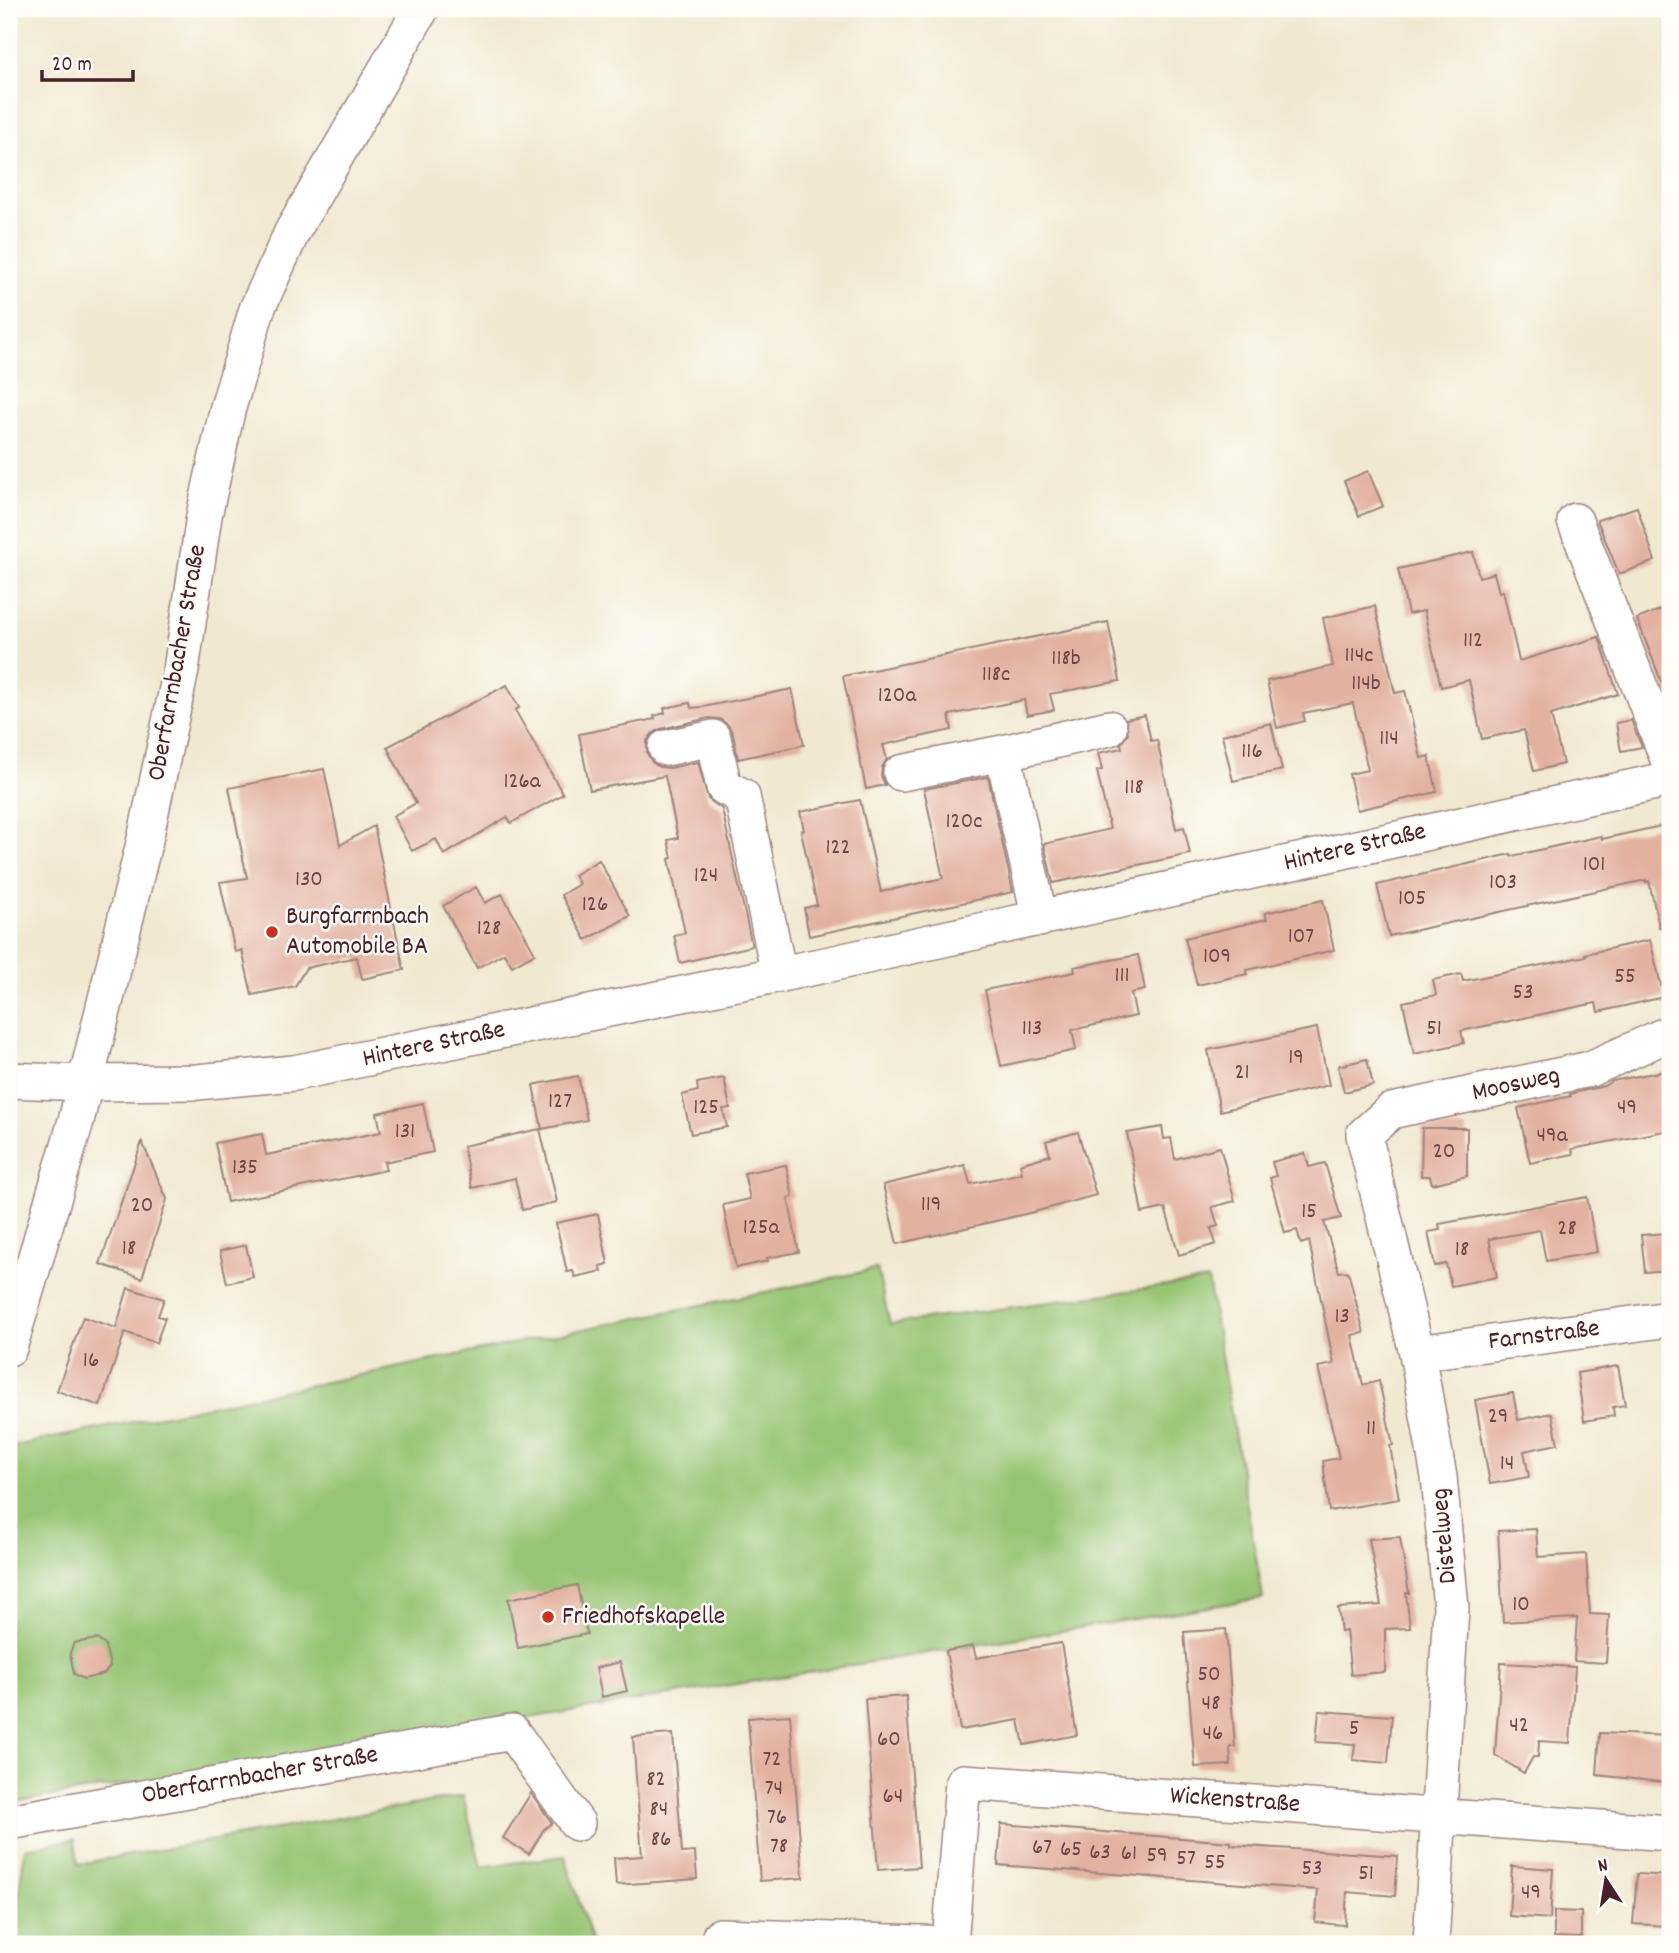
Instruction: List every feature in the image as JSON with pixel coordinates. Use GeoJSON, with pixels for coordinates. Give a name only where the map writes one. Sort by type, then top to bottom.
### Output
{"type":"FeatureCollection","features":[{"type":"Feature","properties":{"kind":"street","name":"Oberfarrnbacher Straße"},"geometry":{"type":"LineString","coordinates":[[9,1348],[86,1083],[159,776],[181,670],[204,516],[227,411],[257,309],[292,232],[421,9]]}},
{"type":"Feature","properties":{"kind":"street"},"geometry":{"type":"LineString","coordinates":[[1575,521],[1670,764]]}},
{"type":"Feature","properties":{"kind":"street"},"geometry":{"type":"LineString","coordinates":[[901,773],[1109,728]]}},
{"type":"Feature","properties":{"kind":"street"},"geometry":{"type":"LineString","coordinates":[[666,748],[713,738],[724,787],[742,796],[779,975]]}},
{"type":"Feature","properties":{"kind":"street"},"geometry":{"type":"LineString","coordinates":[[1003,752],[1040,919]]}},
{"type":"Feature","properties":{"kind":"street","name":"Hintere Straße"},"geometry":{"type":"LineString","coordinates":[[9,1080],[86,1083],[197,1082],[294,1073],[779,975],[1670,779]]}},
{"type":"Feature","properties":{"kind":"street","name":"Moosweg"},"geometry":{"type":"LineString","coordinates":[[1364,1135],[1391,1111],[1590,1069],[1670,1033]]}},
{"type":"Feature","properties":{"kind":"street","name":"Distelweg"},"geometry":{"type":"LineString","coordinates":[[1364,1135],[1417,1353],[1440,1477],[1451,1608],[1431,1944]]}},
{"type":"Feature","properties":{"kind":"street","name":"Farnstraße"},"geometry":{"type":"LineString","coordinates":[[1417,1353],[1670,1319]]}},
{"type":"Feature","properties":{"kind":"street","name":"Oberfarrnbacher Straße"},"geometry":{"type":"LineString","coordinates":[[9,1822],[512,1732],[577,1823]]}},
{"type":"Feature","properties":{"kind":"street","name":"Wickenstraße"},"geometry":{"type":"LineString","coordinates":[[720,1936],[950,1944],[963,1782],[1670,1833]]}},
{"type":"Feature","properties":{"kind":"green space"},"geometry":{"type":"Polygon","coordinates":[[[877,1269],[890,1324],[1208,1280],[1263,1598],[9,1803],[9,1469],[14,1446],[877,1269]]]}},
{"type":"Feature","properties":{"kind":"green space"},"geometry":{"type":"Polygon","coordinates":[[[463,1796],[481,1867],[565,1856],[592,1944],[9,1944],[9,1895],[19,1893],[25,1848],[75,1839],[78,1864],[463,1796]]]}},
{"type":"Feature","properties":{"kind":"building"},"geometry":{"type":"Polygon","coordinates":[[[1368,471],[1383,506],[1359,516],[1344,481],[1368,471]]]}},
{"type":"Feature","properties":{"kind":"building"},"geometry":{"type":"Polygon","coordinates":[[[1637,507],[1655,561],[1619,574],[1597,520],[1637,507]]]}},
{"type":"Feature","properties":{"kind":"building"},"geometry":{"type":"Polygon","coordinates":[[[1473,552],[1479,577],[1494,573],[1499,592],[1503,591],[1519,661],[1599,637],[1618,694],[1551,715],[1563,764],[1534,771],[1524,730],[1482,739],[1469,680],[1441,687],[1424,611],[1408,614],[1398,569],[1473,552]]]}},
{"type":"Feature","properties":{"kind":"building"},"geometry":{"type":"Polygon","coordinates":[[[1375,606],[1395,693],[1405,691],[1421,758],[1429,756],[1437,792],[1357,810],[1349,774],[1368,770],[1353,703],[1303,713],[1305,721],[1277,728],[1267,681],[1333,666],[1323,618],[1375,606]]]}},
{"type":"Feature","properties":{"kind":"building"},"geometry":{"type":"Polygon","coordinates":[[[1670,606],[1670,700],[1669,701],[1637,619],[1670,606]]]}},
{"type":"Feature","properties":{"kind":"building"},"geometry":{"type":"Polygon","coordinates":[[[1108,622],[1120,681],[1050,694],[1054,710],[1027,715],[1024,700],[949,715],[952,730],[883,745],[887,759],[881,776],[885,785],[866,789],[843,676],[1108,622]]]}},
{"type":"Feature","properties":{"kind":"building"},"geometry":{"type":"Polygon","coordinates":[[[507,685],[519,708],[515,710],[563,794],[511,823],[507,817],[444,855],[436,839],[412,851],[393,816],[416,803],[387,747],[507,685]]]}},
{"type":"Feature","properties":{"kind":"building"},"geometry":{"type":"Polygon","coordinates":[[[792,689],[804,745],[738,759],[733,734],[728,725],[720,719],[709,718],[661,729],[647,741],[647,753],[659,767],[670,768],[698,762],[708,799],[722,809],[752,946],[680,963],[674,935],[685,933],[669,859],[672,858],[668,840],[678,838],[665,776],[590,790],[579,734],[655,719],[654,716],[665,713],[664,708],[690,703],[691,708],[703,707],[792,689]]]}},
{"type":"Feature","properties":{"kind":"building"},"geometry":{"type":"Polygon","coordinates":[[[1145,715],[1151,741],[1157,740],[1176,829],[1184,827],[1190,854],[1053,883],[1044,844],[1110,829],[1097,771],[1102,770],[1098,753],[1122,748],[1121,744],[1128,733],[1126,719],[1145,715]]]}},
{"type":"Feature","properties":{"kind":"building"},"geometry":{"type":"Polygon","coordinates":[[[1631,720],[1642,747],[1621,751],[1616,723],[1631,720]]]}},
{"type":"Feature","properties":{"kind":"building"},"geometry":{"type":"Polygon","coordinates":[[[1271,723],[1282,770],[1233,781],[1222,735],[1271,723]]]}},
{"type":"Feature","properties":{"kind":"building"},"geometry":{"type":"Polygon","coordinates":[[[324,769],[340,845],[374,826],[404,970],[362,979],[357,957],[306,968],[295,986],[252,995],[242,950],[235,952],[220,882],[247,878],[229,788],[324,769]]]}},
{"type":"Feature","properties":{"kind":"building"},"geometry":{"type":"Polygon","coordinates":[[[988,777],[1013,892],[809,936],[804,908],[817,905],[801,831],[804,830],[800,812],[860,800],[881,892],[943,878],[924,789],[988,777]]]}},
{"type":"Feature","properties":{"kind":"building"},"geometry":{"type":"Polygon","coordinates":[[[1670,824],[1670,926],[1659,927],[1649,881],[1646,880],[1389,936],[1377,885],[1511,854],[1512,856],[1670,824]]]}},
{"type":"Feature","properties":{"kind":"building"},"geometry":{"type":"Polygon","coordinates":[[[599,860],[630,916],[586,940],[561,895],[579,884],[574,875],[599,860]]]}},
{"type":"Feature","properties":{"kind":"building"},"geometry":{"type":"Polygon","coordinates":[[[476,887],[485,903],[502,894],[535,953],[512,966],[504,953],[477,968],[443,906],[476,887]]]}},
{"type":"Feature","properties":{"kind":"building"},"geometry":{"type":"Polygon","coordinates":[[[1323,900],[1334,950],[1247,970],[1247,974],[1197,985],[1185,938],[1267,919],[1265,913],[1323,900]]]}},
{"type":"Feature","properties":{"kind":"building"},"geometry":{"type":"Polygon","coordinates":[[[1650,940],[1664,997],[1598,1012],[1596,1003],[1461,1031],[1464,1043],[1414,1054],[1403,1002],[1436,995],[1433,980],[1461,974],[1463,981],[1650,940]]]}},
{"type":"Feature","properties":{"kind":"building"},"geometry":{"type":"Polygon","coordinates":[[[1138,955],[1145,990],[1131,993],[1136,1016],[1072,1030],[1076,1050],[1001,1066],[985,990],[1075,972],[1074,967],[1138,955]]]}},
{"type":"Feature","properties":{"kind":"building"},"geometry":{"type":"Polygon","coordinates":[[[1317,1028],[1329,1085],[1220,1111],[1208,1050],[1317,1028]]]}},
{"type":"Feature","properties":{"kind":"building"},"geometry":{"type":"Polygon","coordinates":[[[1367,1059],[1373,1085],[1344,1092],[1338,1066],[1367,1059]]]}},
{"type":"Feature","properties":{"kind":"building"},"geometry":{"type":"Polygon","coordinates":[[[1670,1070],[1670,1130],[1572,1149],[1573,1154],[1530,1163],[1518,1108],[1571,1096],[1570,1094],[1604,1086],[1612,1081],[1670,1070]]]}},
{"type":"Feature","properties":{"kind":"building"},"geometry":{"type":"Polygon","coordinates":[[[578,1076],[587,1120],[542,1129],[533,1085],[578,1076]]]}},
{"type":"Feature","properties":{"kind":"building"},"geometry":{"type":"Polygon","coordinates":[[[724,1078],[730,1108],[723,1109],[727,1127],[691,1134],[682,1095],[698,1091],[697,1083],[724,1078]]]}},
{"type":"Feature","properties":{"kind":"building"},"geometry":{"type":"Polygon","coordinates":[[[423,1103],[433,1152],[384,1162],[386,1170],[227,1202],[215,1143],[262,1134],[266,1155],[381,1132],[377,1113],[423,1103]]]}},
{"type":"Feature","properties":{"kind":"building"},"geometry":{"type":"Polygon","coordinates":[[[1162,1127],[1164,1139],[1171,1138],[1175,1159],[1220,1147],[1235,1201],[1212,1207],[1218,1226],[1211,1228],[1216,1244],[1179,1255],[1165,1208],[1142,1213],[1127,1133],[1162,1127]]]}},
{"type":"Feature","properties":{"kind":"building"},"geometry":{"type":"Polygon","coordinates":[[[1422,1128],[1467,1128],[1467,1176],[1432,1184],[1430,1176],[1421,1176],[1422,1128]]]}},
{"type":"Feature","properties":{"kind":"building"},"geometry":{"type":"Polygon","coordinates":[[[540,1129],[557,1202],[522,1210],[515,1178],[472,1188],[463,1146],[540,1129]]]}},
{"type":"Feature","properties":{"kind":"building"},"geometry":{"type":"Polygon","coordinates":[[[1078,1132],[1096,1195],[897,1244],[883,1185],[965,1165],[970,1184],[1022,1173],[1020,1164],[1050,1155],[1046,1141],[1078,1132]]]}},
{"type":"Feature","properties":{"kind":"building"},"geometry":{"type":"Polygon","coordinates":[[[142,1142],[167,1199],[142,1278],[100,1264],[142,1142]]]}},
{"type":"Feature","properties":{"kind":"building"},"geometry":{"type":"Polygon","coordinates":[[[1305,1153],[1309,1167],[1325,1163],[1341,1218],[1324,1222],[1339,1272],[1348,1271],[1364,1333],[1352,1335],[1363,1385],[1379,1381],[1393,1445],[1390,1446],[1399,1499],[1329,1511],[1323,1461],[1339,1458],[1318,1367],[1334,1364],[1309,1241],[1301,1244],[1297,1230],[1285,1233],[1270,1178],[1276,1176],[1272,1162],[1305,1153]]]}},
{"type":"Feature","properties":{"kind":"building"},"geometry":{"type":"Polygon","coordinates":[[[786,1165],[793,1197],[788,1198],[799,1252],[736,1268],[723,1205],[750,1199],[744,1173],[786,1165]]]}},
{"type":"Feature","properties":{"kind":"building"},"geometry":{"type":"Polygon","coordinates":[[[1587,1197],[1597,1252],[1546,1261],[1540,1230],[1489,1239],[1497,1277],[1451,1286],[1446,1264],[1435,1266],[1428,1232],[1440,1230],[1439,1224],[1587,1197]]]}},
{"type":"Feature","properties":{"kind":"building"},"geometry":{"type":"Polygon","coordinates":[[[598,1214],[608,1264],[600,1266],[602,1271],[575,1277],[573,1271],[567,1272],[556,1223],[598,1214]]]}},
{"type":"Feature","properties":{"kind":"building"},"geometry":{"type":"Polygon","coordinates":[[[1667,1233],[1670,1270],[1645,1272],[1641,1235],[1667,1233]]]}},
{"type":"Feature","properties":{"kind":"building"},"geometry":{"type":"Polygon","coordinates":[[[246,1245],[253,1277],[227,1283],[220,1251],[246,1245]]]}},
{"type":"Feature","properties":{"kind":"building"},"geometry":{"type":"Polygon","coordinates":[[[128,1288],[164,1299],[158,1316],[165,1318],[156,1343],[125,1332],[100,1406],[57,1391],[83,1317],[116,1328],[128,1288]]]}},
{"type":"Feature","properties":{"kind":"building"},"geometry":{"type":"Polygon","coordinates":[[[1618,1366],[1625,1405],[1613,1407],[1614,1416],[1584,1421],[1577,1373],[1618,1366]]]}},
{"type":"Feature","properties":{"kind":"building"},"geometry":{"type":"Polygon","coordinates":[[[1513,1393],[1518,1420],[1552,1413],[1558,1444],[1524,1451],[1529,1477],[1490,1484],[1475,1400],[1513,1393]]]}},
{"type":"Feature","properties":{"kind":"building"},"geometry":{"type":"Polygon","coordinates":[[[1536,1529],[1538,1557],[1586,1554],[1590,1614],[1609,1615],[1606,1663],[1574,1661],[1577,1618],[1503,1622],[1498,1531],[1536,1529]]]}},
{"type":"Feature","properties":{"kind":"building"},"geometry":{"type":"Polygon","coordinates":[[[1400,1537],[1409,1593],[1406,1593],[1410,1628],[1385,1629],[1385,1672],[1351,1675],[1346,1631],[1341,1632],[1338,1608],[1381,1605],[1369,1539],[1400,1537]]]}},
{"type":"Feature","properties":{"kind":"building","name":"Friedhofskapelle"},"geometry":{"type":"Polygon","coordinates":[[[577,1585],[587,1634],[518,1648],[508,1599],[577,1585]]]}},
{"type":"Feature","properties":{"kind":"building"},"geometry":{"type":"Polygon","coordinates":[[[1226,1629],[1235,1747],[1230,1747],[1231,1765],[1195,1767],[1184,1632],[1226,1629]]]}},
{"type":"Feature","properties":{"kind":"building"},"geometry":{"type":"Polygon","coordinates":[[[97,1639],[105,1645],[110,1666],[104,1674],[84,1679],[74,1674],[70,1653],[74,1643],[97,1639]]]}},
{"type":"Feature","properties":{"kind":"building"},"geometry":{"type":"Polygon","coordinates":[[[1061,1643],[1077,1735],[1024,1745],[1019,1720],[960,1730],[946,1651],[973,1646],[976,1658],[1061,1643]]]}},
{"type":"Feature","properties":{"kind":"building"},"geometry":{"type":"Polygon","coordinates":[[[620,1662],[627,1691],[602,1697],[596,1668],[620,1662]]]}},
{"type":"Feature","properties":{"kind":"building"},"geometry":{"type":"Polygon","coordinates":[[[1501,1663],[1575,1667],[1570,1743],[1539,1741],[1538,1757],[1533,1757],[1524,1773],[1495,1755],[1501,1663]]]}},
{"type":"Feature","properties":{"kind":"building"},"geometry":{"type":"Polygon","coordinates":[[[906,1696],[919,1867],[878,1870],[865,1699],[906,1696]]]}},
{"type":"Feature","properties":{"kind":"building"},"geometry":{"type":"Polygon","coordinates":[[[1319,1711],[1392,1716],[1388,1763],[1353,1760],[1355,1744],[1316,1742],[1319,1711]]]}},
{"type":"Feature","properties":{"kind":"building"},"geometry":{"type":"Polygon","coordinates":[[[790,1715],[803,1878],[760,1881],[748,1718],[790,1715]]]}},
{"type":"Feature","properties":{"kind":"building"},"geometry":{"type":"Polygon","coordinates":[[[1600,1733],[1670,1736],[1670,1783],[1597,1775],[1600,1733]]]}},
{"type":"Feature","properties":{"kind":"building"},"geometry":{"type":"Polygon","coordinates":[[[673,1734],[682,1853],[695,1852],[697,1879],[616,1885],[614,1858],[642,1856],[633,1737],[673,1734]]]}},
{"type":"Feature","properties":{"kind":"building"},"geometry":{"type":"Polygon","coordinates":[[[531,1793],[552,1823],[544,1829],[529,1854],[503,1838],[531,1793]]]}},
{"type":"Feature","properties":{"kind":"building"},"geometry":{"type":"Polygon","coordinates":[[[1001,1824],[1231,1842],[1231,1845],[1398,1856],[1395,1896],[1347,1892],[1345,1925],[1331,1924],[1315,1922],[1318,1890],[998,1865],[1001,1824]]]}},
{"type":"Feature","properties":{"kind":"building"},"geometry":{"type":"Polygon","coordinates":[[[1512,1866],[1553,1869],[1550,1919],[1509,1916],[1512,1866]]]}},
{"type":"Feature","properties":{"kind":"building"},"geometry":{"type":"Polygon","coordinates":[[[1637,1874],[1670,1876],[1670,1926],[1633,1924],[1637,1874]]]}},
{"type":"Feature","properties":{"kind":"building"},"geometry":{"type":"Polygon","coordinates":[[[1554,1911],[1581,1912],[1581,1938],[1554,1937],[1554,1911]]]}},
{"type":"Feature","properties":{"kind":"place","name":"Burgfarrnbach Automobile BA"},"geometry":{"type":"Point","coordinates":[272,932]}},
{"type":"Feature","properties":{"kind":"place","name":"Friedhofskapelle"},"geometry":{"type":"Point","coordinates":[548,1617]}}]}
